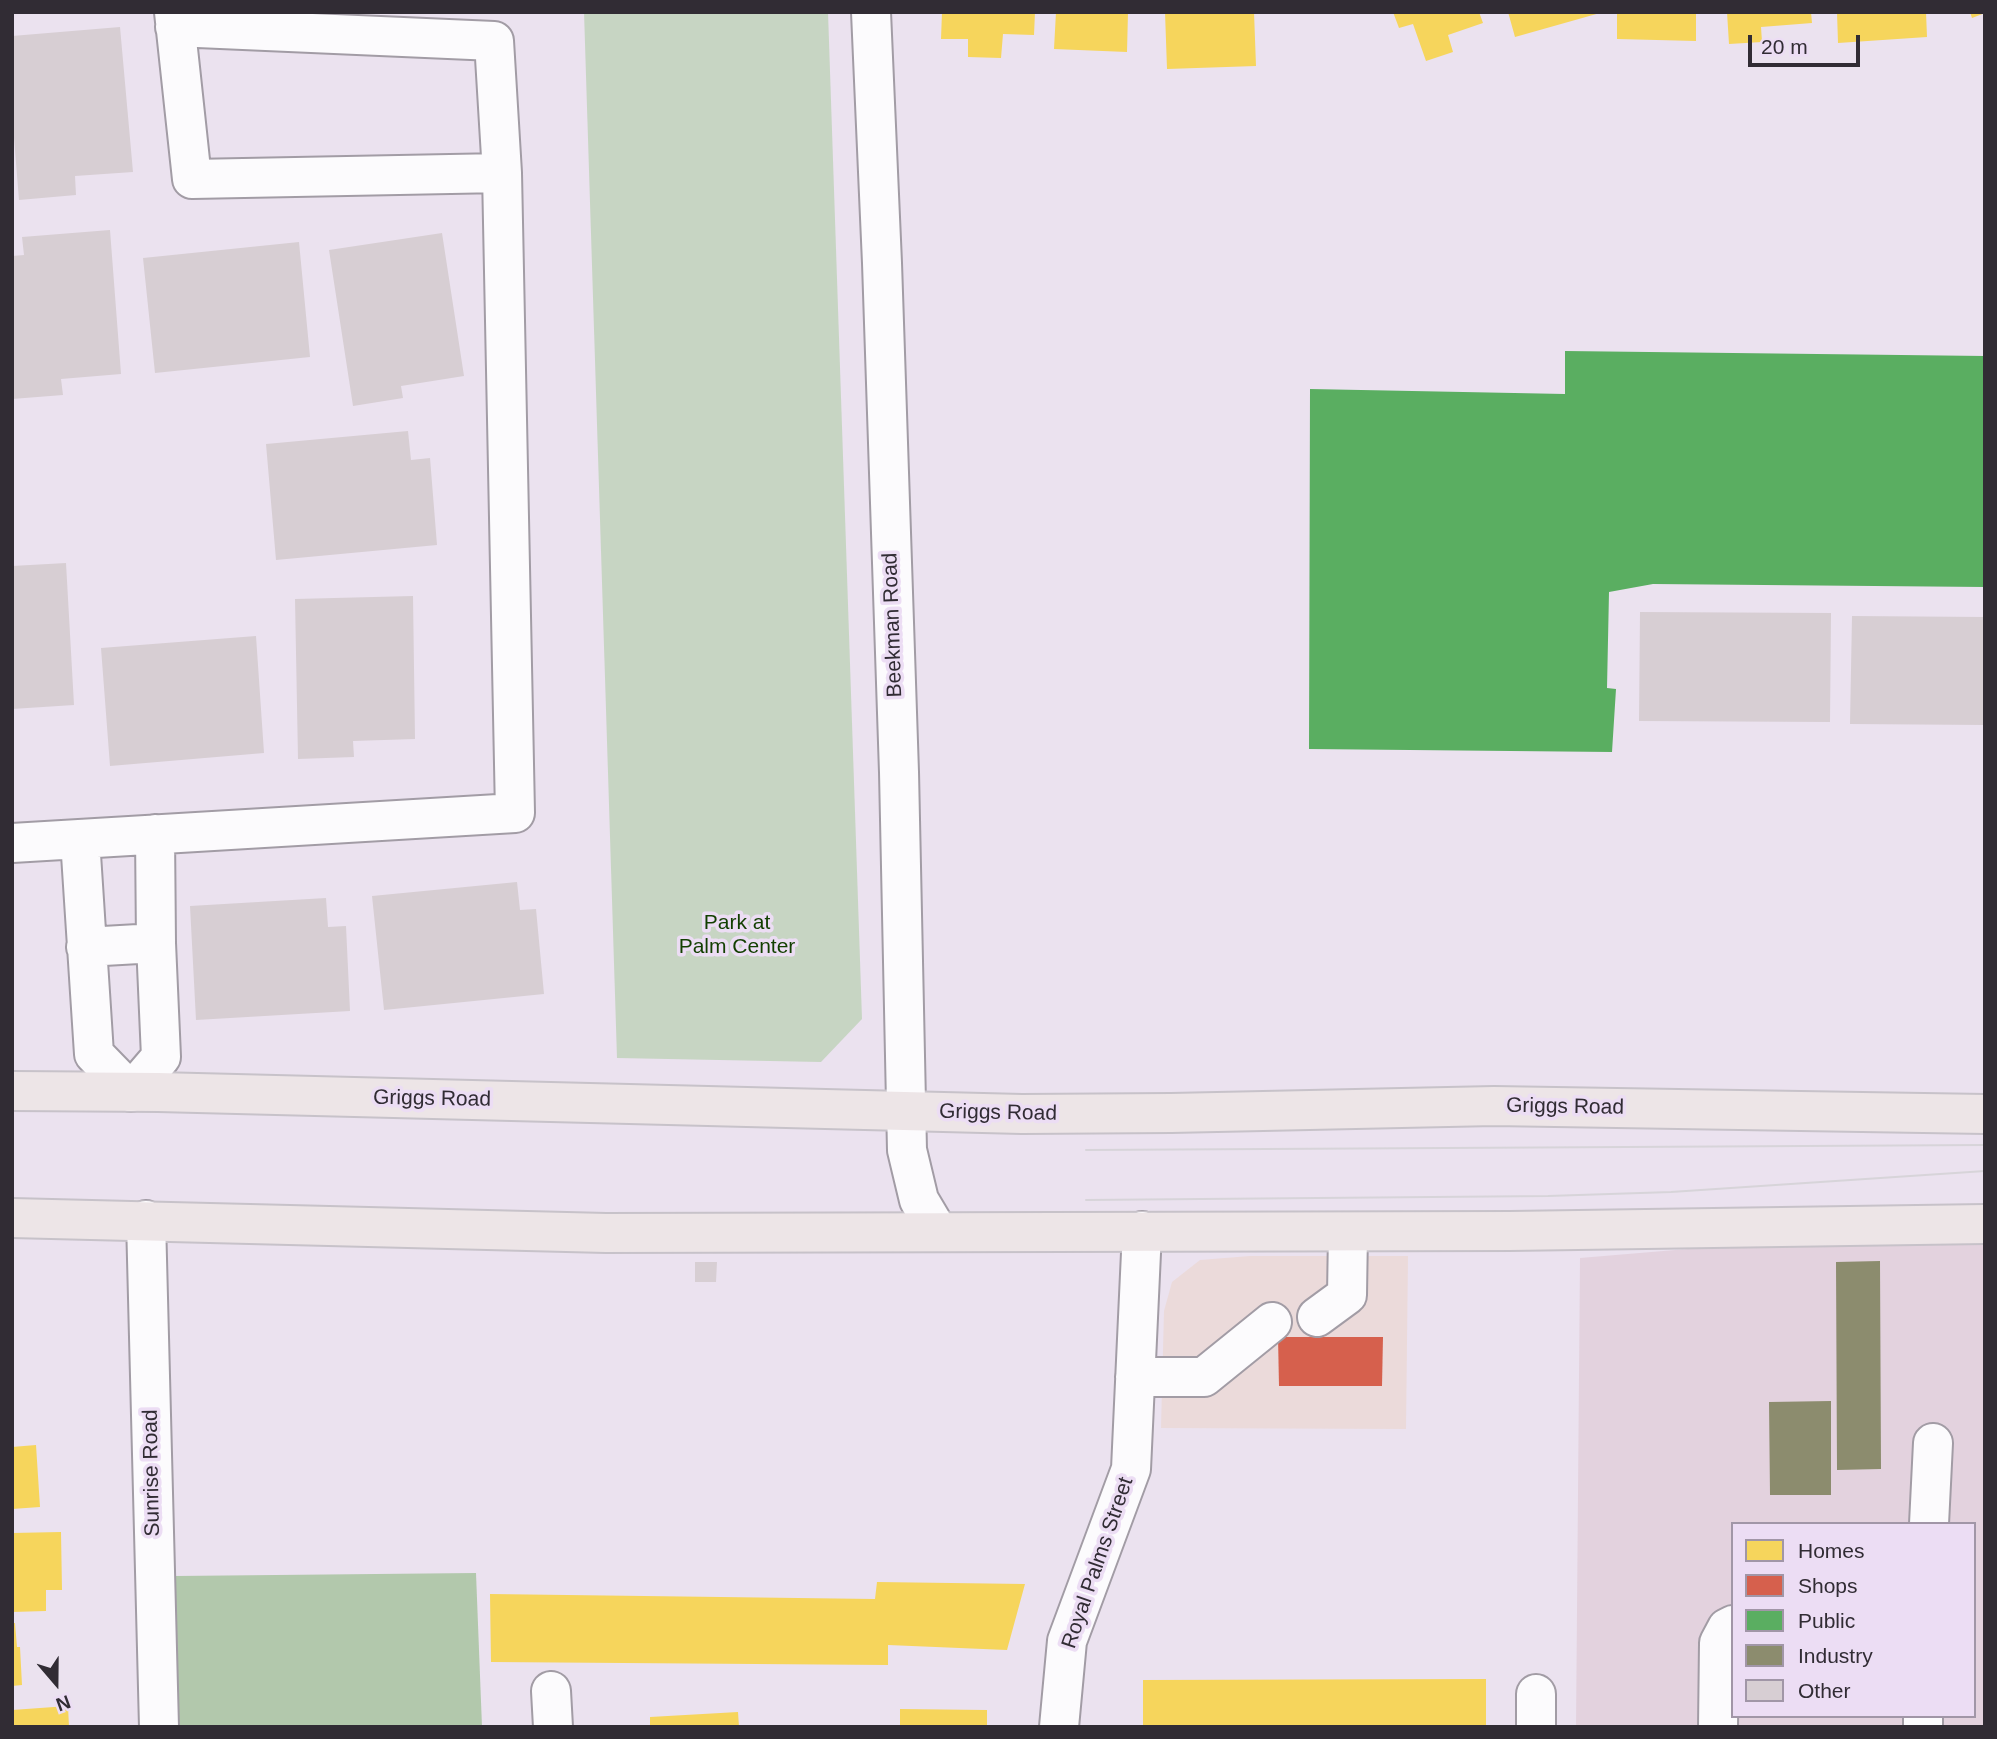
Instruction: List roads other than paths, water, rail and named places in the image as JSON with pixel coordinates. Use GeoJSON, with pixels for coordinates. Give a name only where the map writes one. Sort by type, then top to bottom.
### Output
{"type":"FeatureCollection","features":[{"type":"Feature","properties":{"kind":"main road","name":"Griggs Road"},"geometry":{"type":"LineString","coordinates":[[12,1091],[905,1112],[1171,1113],[1494,1106],[1985,1114]]}},
{"type":"Feature","properties":{"kind":"main road"},"geometry":{"type":"LineString","coordinates":[[12,1218],[606,1233],[1524,1231],[1985,1224]]}},
{"type":"Feature","properties":{"kind":"street","name":"Beekman Road"},"geometry":{"type":"LineString","coordinates":[[871,12],[899,772],[907,1150],[919,1200],[938,1232]]}},
{"type":"Feature","properties":{"kind":"street"},"geometry":{"type":"LineString","coordinates":[[12,843],[515,813],[502,173],[494,41],[174,20],[192,179],[502,173]]}},
{"type":"Feature","properties":{"kind":"street"},"geometry":{"type":"LineString","coordinates":[[80,839],[94,1054],[131,1092],[161,1057],[155,834]]}},
{"type":"Feature","properties":{"kind":"street"},"geometry":{"type":"LineString","coordinates":[[86,947],[156,943]]}},
{"type":"Feature","properties":{"kind":"street","name":"Sunrise Road"},"geometry":{"type":"LineString","coordinates":[[146,1220],[159,1727]]}},
{"type":"Feature","properties":{"kind":"street","name":"Royal Palms Street"},"geometry":{"type":"LineString","coordinates":[[1059,1727],[1067,1641],[1131,1469],[1142,1231]]}},
{"type":"Feature","properties":{"kind":"street"},"geometry":{"type":"LineString","coordinates":[[1317,1317],[1347,1295],[1349,1232]]}},
{"type":"Feature","properties":{"kind":"street"},"geometry":{"type":"LineString","coordinates":[[1135,1377],[1204,1377],[1272,1322]]}},
{"type":"Feature","properties":{"kind":"street"},"geometry":{"type":"LineString","coordinates":[[1929,1522],[1933,1443]]}},
{"type":"Feature","properties":{"kind":"street"},"geometry":{"type":"LineString","coordinates":[[1718,1727],[1719,1643],[1727,1628],[1731,1626]]}},
{"type":"Feature","properties":{"kind":"tram line"},"geometry":{"type":"LineString","coordinates":[[1086,1150],[1985,1145]]}},
{"type":"Feature","properties":{"kind":"tram line"},"geometry":{"type":"LineString","coordinates":[[1086,1200],[1548,1196],[1671,1192],[1985,1171]]}},
{"type":"Feature","properties":{"kind":"park label","name":"Park at Palm Center"},"geometry":{"type":"Point","coordinates":[737,935]}}]}
